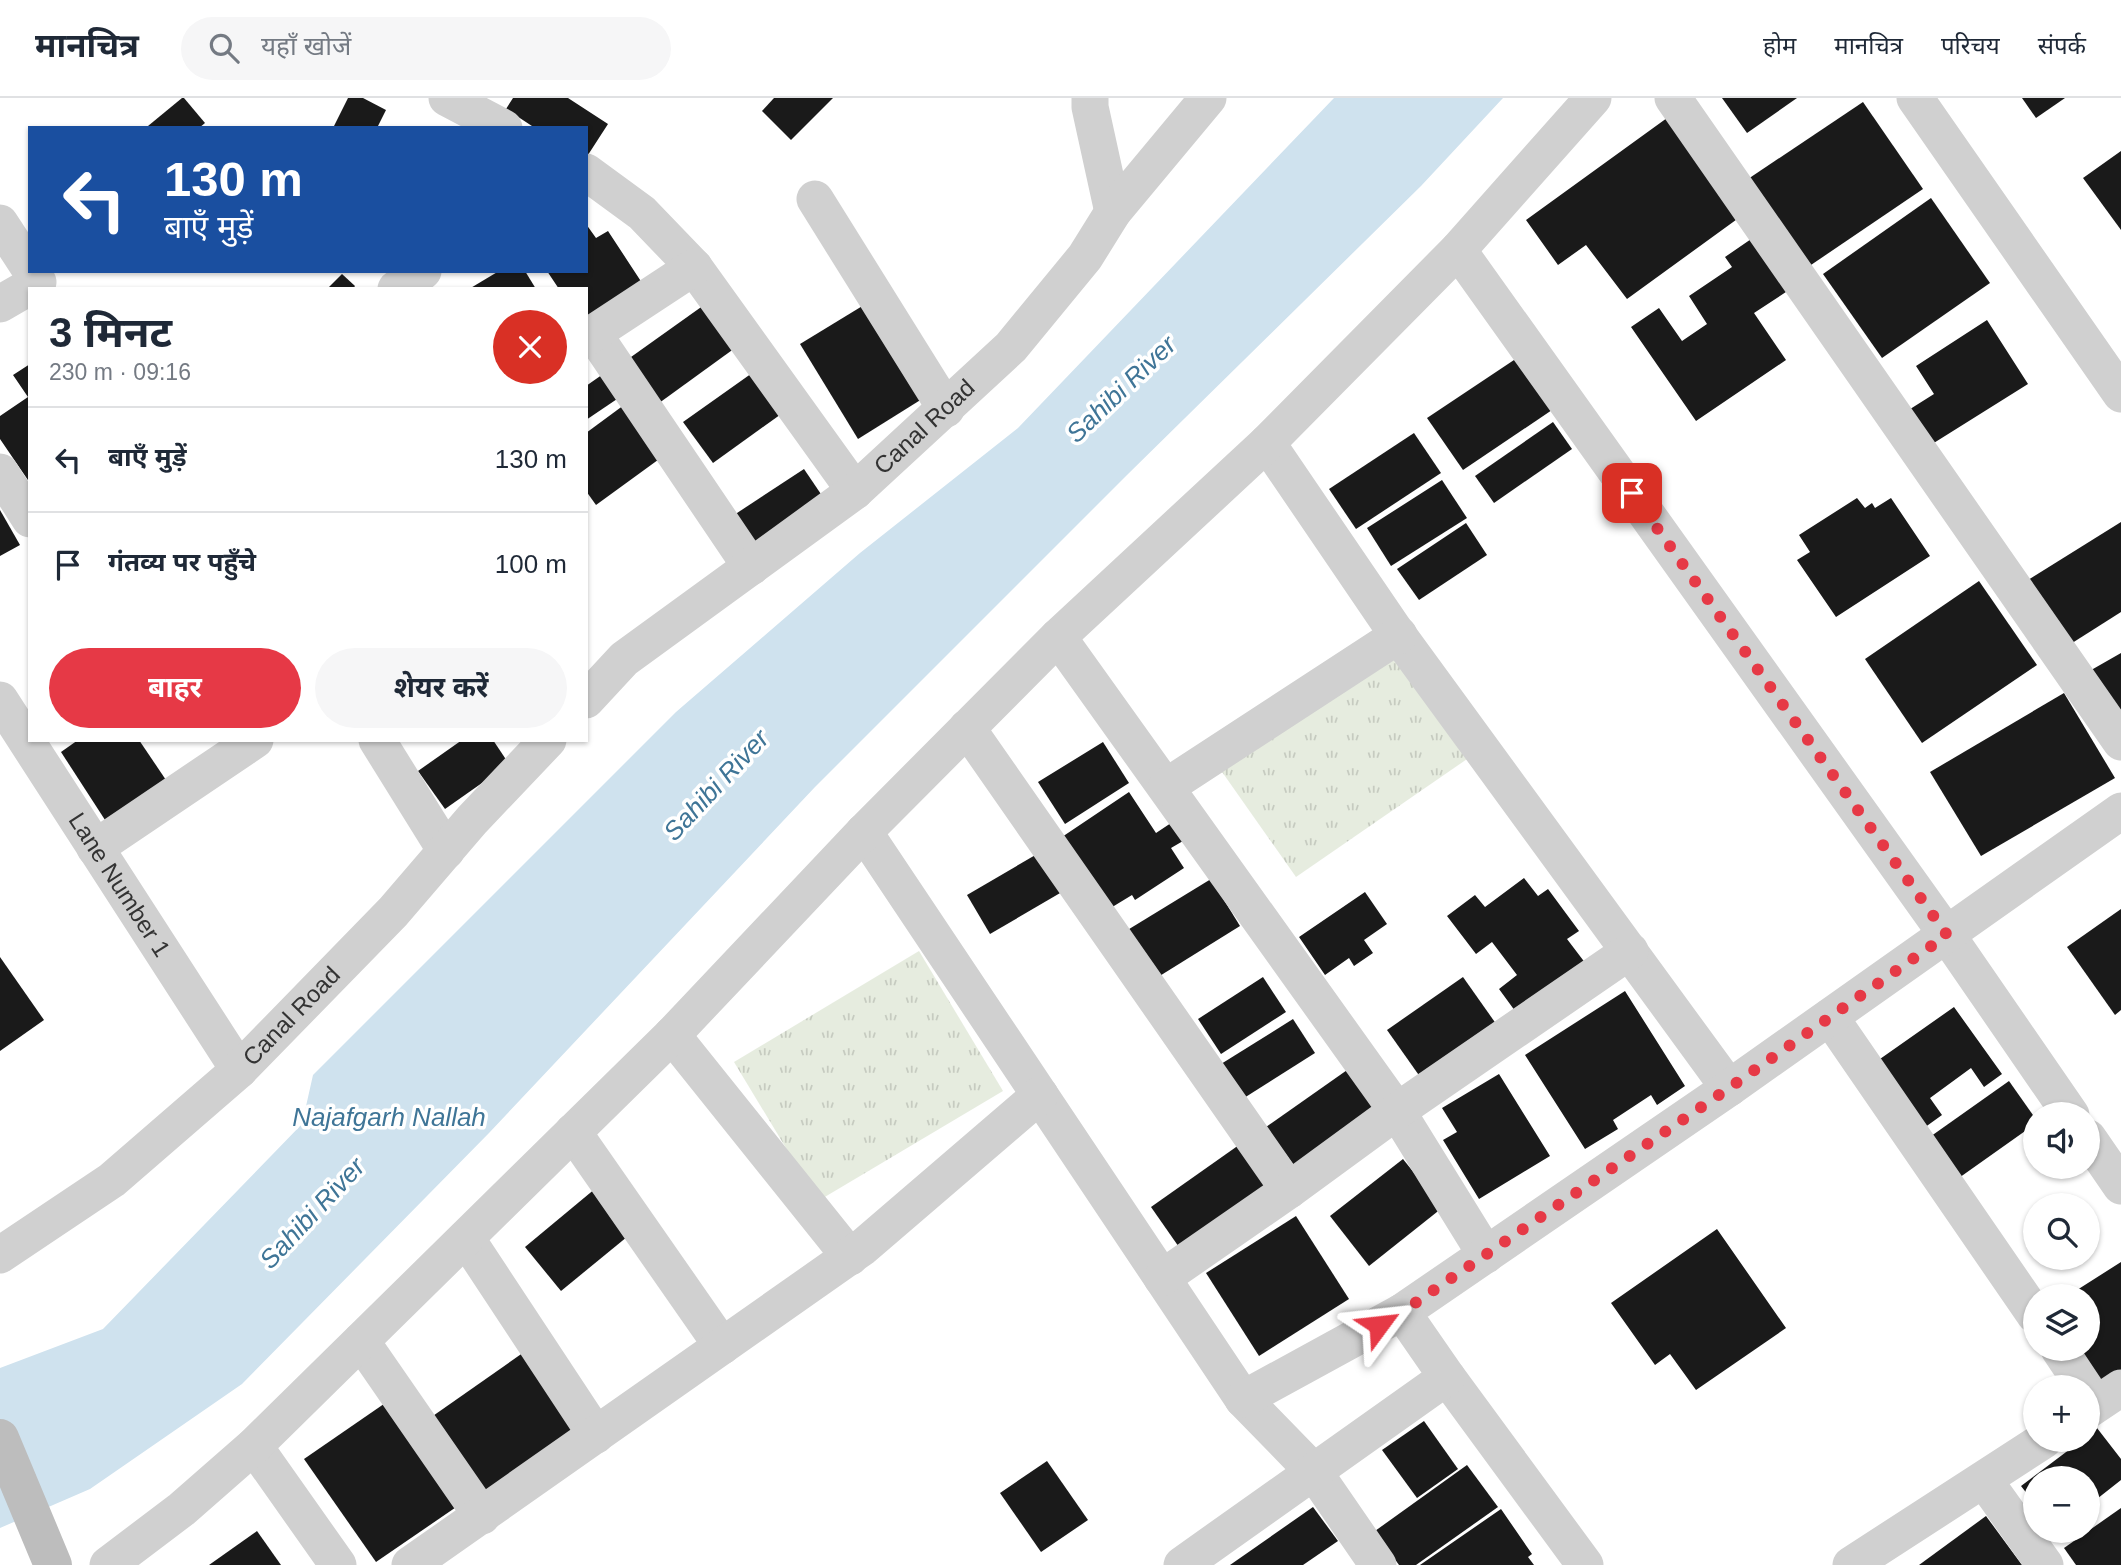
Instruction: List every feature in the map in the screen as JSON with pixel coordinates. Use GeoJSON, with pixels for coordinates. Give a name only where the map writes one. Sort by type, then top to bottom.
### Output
{"type":"FeatureCollection","features":[{"type":"Feature","properties":{"kind":"main road"},"geometry":{"type":"LineString","coordinates":[[0,1438],[52,1562]]}},
{"type":"Feature","properties":{"kind":"street"},"geometry":{"type":"LineString","coordinates":[[447,98],[500,126]]}},
{"type":"Feature","properties":{"kind":"street"},"geometry":{"type":"LineString","coordinates":[[1090,98],[1112,212]]}},
{"type":"Feature","properties":{"kind":"street","name":"Canal Road"},"geometry":{"type":"LineString","coordinates":[[588,697],[624,659],[855,491],[1011,347],[1085,257],[1112,212],[1208,98]]}},
{"type":"Feature","properties":{"kind":"street"},"geometry":{"type":"LineString","coordinates":[[107,1565],[182,1509],[254,1446],[672,1035],[864,832],[1058,637],[1267,443],[1458,250],[1593,98]]}},
{"type":"Feature","properties":{"kind":"street"},"geometry":{"type":"LineString","coordinates":[[1673,98],[2121,742]]}},
{"type":"Feature","properties":{"kind":"street"},"geometry":{"type":"LineString","coordinates":[[1915,98],[2121,394]]}},
{"type":"Feature","properties":{"kind":"street"},"geometry":{"type":"LineString","coordinates":[[588,173],[642,213],[694,267],[855,491]]}},
{"type":"Feature","properties":{"kind":"street"},"geometry":{"type":"LineString","coordinates":[[815,199],[946,409]]}},
{"type":"Feature","properties":{"kind":"street"},"geometry":{"type":"LineString","coordinates":[[0,223],[28,266]]}},
{"type":"Feature","properties":{"kind":"street"},"geometry":{"type":"LineString","coordinates":[[1458,250],[1947,935],[2062,1102]]}},
{"type":"Feature","properties":{"kind":"street"},"geometry":{"type":"LineString","coordinates":[[694,267],[590,335],[751,567]]}},
{"type":"Feature","properties":{"kind":"street"},"geometry":{"type":"LineString","coordinates":[[399,287],[420,273]]}},
{"type":"Feature","properties":{"kind":"street"},"geometry":{"type":"LineString","coordinates":[[0,304],[36,278]]}},
{"type":"Feature","properties":{"kind":"street"},"geometry":{"type":"LineString","coordinates":[[1267,443],[1399,635],[1729,1088]]}},
{"type":"Feature","properties":{"kind":"street"},"geometry":{"type":"LineString","coordinates":[[0,472],[28,516]]}},
{"type":"Feature","properties":{"kind":"street"},"geometry":{"type":"LineString","coordinates":[[1166,787],[1399,635]]}},
{"type":"Feature","properties":{"kind":"street"},"geometry":{"type":"LineString","coordinates":[[1058,637],[1397,1111],[1486,1255]]}},
{"type":"Feature","properties":{"kind":"street","name":"Lane Number 1"},"geometry":{"type":"LineString","coordinates":[[0,700],[239,1070]]}},
{"type":"Feature","properties":{"kind":"street"},"geometry":{"type":"LineString","coordinates":[[967,728],[1289,1189]]}},
{"type":"Feature","properties":{"kind":"street"},"geometry":{"type":"LineString","coordinates":[[95,848],[252,742]]}},
{"type":"Feature","properties":{"kind":"street"},"geometry":{"type":"LineString","coordinates":[[378,742],[446,851]]}},
{"type":"Feature","properties":{"kind":"street","name":"Canal Road"},"geometry":{"type":"LineString","coordinates":[[0,1255],[112,1180],[239,1070],[393,912],[532,747]]}},
{"type":"Feature","properties":{"kind":"street"},"geometry":{"type":"LineString","coordinates":[[1242,1399],[1402,1312],[1729,1088],[2121,811]]}},
{"type":"Feature","properties":{"kind":"street"},"geometry":{"type":"LineString","coordinates":[[864,832],[1242,1399],[1314,1472],[1378,1565]]}},
{"type":"Feature","properties":{"kind":"street"},"geometry":{"type":"LineString","coordinates":[[1162,1278],[1397,1111],[1630,951]]}},
{"type":"Feature","properties":{"kind":"street"},"geometry":{"type":"LineString","coordinates":[[1830,1017],[2023,1298]]}},
{"type":"Feature","properties":{"kind":"street"},"geometry":{"type":"LineString","coordinates":[[672,1035],[850,1257]]}},
{"type":"Feature","properties":{"kind":"street"},"geometry":{"type":"LineString","coordinates":[[410,1565],[850,1257],[1040,1095]]}},
{"type":"Feature","properties":{"kind":"street"},"geometry":{"type":"LineString","coordinates":[[573,1132],[722,1346]]}},
{"type":"Feature","properties":{"kind":"street"},"geometry":{"type":"LineString","coordinates":[[2100,1155],[2121,1186]]}},
{"type":"Feature","properties":{"kind":"street"},"geometry":{"type":"LineString","coordinates":[[466,1238],[596,1435]]}},
{"type":"Feature","properties":{"kind":"street"},"geometry":{"type":"LineString","coordinates":[[1402,1312],[1585,1565]]}},
{"type":"Feature","properties":{"kind":"street"},"geometry":{"type":"LineString","coordinates":[[360,1341],[482,1516]]}},
{"type":"Feature","properties":{"kind":"street"},"geometry":{"type":"LineString","coordinates":[[2068,1361],[2079,1375]]}},
{"type":"Feature","properties":{"kind":"street"},"geometry":{"type":"LineString","coordinates":[[1182,1565],[1447,1377]]}},
{"type":"Feature","properties":{"kind":"street"},"geometry":{"type":"LineString","coordinates":[[254,1446],[338,1565]]}},
{"type":"Feature","properties":{"kind":"street"},"geometry":{"type":"LineString","coordinates":[[1851,1565],[2026,1452]]}},
{"type":"Feature","properties":{"kind":"street"},"geometry":{"type":"LineString","coordinates":[[1984,1480],[2045,1565]]}},
{"type":"Feature","properties":{"kind":"green space"},"geometry":{"type":"Polygon","coordinates":[[[1394,649],[1470,757],[1296,877],[1220,769],[1394,649]]]}},
{"type":"Feature","properties":{"kind":"green space"},"geometry":{"type":"Polygon","coordinates":[[[919,951],[1003,1091],[818,1201],[734,1062],[919,951]]]}},
{"type":"Feature","properties":{"kind":"water","name":"Najafgarh Nallah"},"geometry":{"type":"Polygon","coordinates":[[[1334,98],[1503,98],[1421,186],[815,787],[489,1133],[242,1384],[90,1489],[0,1528],[0,1368],[103,1329],[302,1124],[313,1075],[676,712],[860,553],[1018,428],[1334,98]]]}},
{"type":"Feature","properties":{"kind":"building"},"geometry":{"type":"Polygon","coordinates":[[[182,98],[205,123],[201,126],[148,126],[182,98]]]}},
{"type":"Feature","properties":{"kind":"building"},"geometry":{"type":"Polygon","coordinates":[[[348,98],[363,98],[386,110],[378,126],[334,126],[348,98]]]}},
{"type":"Feature","properties":{"kind":"building"},"geometry":{"type":"Polygon","coordinates":[[[513,98],[568,98],[608,124],[588,155],[588,126],[532,126],[506,109],[513,98]]]}},
{"type":"Feature","properties":{"kind":"building"},"geometry":{"type":"Polygon","coordinates":[[[774,98],[833,98],[791,140],[762,111],[774,98]]]}},
{"type":"Feature","properties":{"kind":"building"},"geometry":{"type":"Polygon","coordinates":[[[1722,98],[1797,98],[1747,133],[1722,98]]]}},
{"type":"Feature","properties":{"kind":"building"},"geometry":{"type":"Polygon","coordinates":[[[2022,98],[2065,98],[2036,118],[2022,98]]]}},
{"type":"Feature","properties":{"kind":"building"},"geometry":{"type":"Polygon","coordinates":[[[1863,102],[1923,189],[1808,267],[1748,179],[1863,102]]]}},
{"type":"Feature","properties":{"kind":"building"},"geometry":{"type":"Polygon","coordinates":[[[1667,118],[1740,217],[1627,299],[1586,245],[1558,265],[1526,220],[1667,118]]]}},
{"type":"Feature","properties":{"kind":"building"},"geometry":{"type":"Polygon","coordinates":[[[2121,151],[2121,230],[2083,178],[2121,151]]]}},
{"type":"Feature","properties":{"kind":"building"},"geometry":{"type":"Polygon","coordinates":[[[1931,198],[1990,283],[1882,358],[1823,274],[1931,198]]]}},
{"type":"Feature","properties":{"kind":"building"},"geometry":{"type":"Polygon","coordinates":[[[588,227],[596,238],[608,231],[646,289],[588,327],[588,287],[558,287],[548,273],[588,273],[588,227]]]}},
{"type":"Feature","properties":{"kind":"building"},"geometry":{"type":"Polygon","coordinates":[[[1757,235],[1792,288],[1754,313],[1786,360],[1696,421],[1631,327],[1659,308],[1682,341],[1707,324],[1689,296],[1732,267],[1725,257],[1757,235]]]}},
{"type":"Feature","properties":{"kind":"building"},"geometry":{"type":"Polygon","coordinates":[[[496,273],[526,273],[535,287],[472,287],[496,273]]]}},
{"type":"Feature","properties":{"kind":"building"},"geometry":{"type":"Polygon","coordinates":[[[342,274],[355,286],[354,287],[329,287],[342,274]]]}},
{"type":"Feature","properties":{"kind":"building"},"geometry":{"type":"Polygon","coordinates":[[[704,305],[735,348],[655,406],[624,362],[704,305]]]}},
{"type":"Feature","properties":{"kind":"building"},"geometry":{"type":"Polygon","coordinates":[[[864,305],[922,399],[858,439],[800,344],[864,305]]]}},
{"type":"Feature","properties":{"kind":"building"},"geometry":{"type":"Polygon","coordinates":[[[1987,320],[2028,384],[1929,446],[1907,411],[1934,394],[1916,366],[1987,320]]]}},
{"type":"Feature","properties":{"kind":"building"},"geometry":{"type":"Polygon","coordinates":[[[1517,358],[1552,410],[1463,470],[1427,418],[1517,358]]]}},
{"type":"Feature","properties":{"kind":"building"},"geometry":{"type":"Polygon","coordinates":[[[28,365],[28,397],[13,375],[28,365]]]}},
{"type":"Feature","properties":{"kind":"building"},"geometry":{"type":"Polygon","coordinates":[[[755,371],[784,412],[713,463],[683,422],[755,371]]]}},
{"type":"Feature","properties":{"kind":"building"},"geometry":{"type":"Polygon","coordinates":[[[606,372],[623,395],[588,419],[588,385],[606,372]]]}},
{"type":"Feature","properties":{"kind":"building"},"geometry":{"type":"Polygon","coordinates":[[[28,397],[28,480],[0,439],[0,416],[28,397]]]}},
{"type":"Feature","properties":{"kind":"building"},"geometry":{"type":"Polygon","coordinates":[[[624,405],[662,457],[596,505],[588,494],[588,432],[624,405]]]}},
{"type":"Feature","properties":{"kind":"building"},"geometry":{"type":"Polygon","coordinates":[[[1553,422],[1572,449],[1494,503],[1475,476],[1553,422]]]}},
{"type":"Feature","properties":{"kind":"building"},"geometry":{"type":"Polygon","coordinates":[[[1414,433],[1441,473],[1356,529],[1329,489],[1414,433]]]}},
{"type":"Feature","properties":{"kind":"building"},"geometry":{"type":"Polygon","coordinates":[[[804,469],[827,503],[756,549],[734,515],[804,469]]]}},
{"type":"Feature","properties":{"kind":"building"},"geometry":{"type":"Polygon","coordinates":[[[1442,480],[1467,518],[1391,566],[1367,528],[1442,480]]]}},
{"type":"Feature","properties":{"kind":"building"},"geometry":{"type":"Polygon","coordinates":[[[1857,498],[1865,508],[1872,503],[1875,508],[1891,498],[1930,556],[1836,617],[1797,560],[1810,552],[1799,535],[1857,498]]]}},
{"type":"Feature","properties":{"kind":"building"},"geometry":{"type":"Polygon","coordinates":[[[0,510],[20,545],[0,556],[0,510]]]}},
{"type":"Feature","properties":{"kind":"building"},"geometry":{"type":"Polygon","coordinates":[[[2121,522],[2121,612],[2069,645],[2028,580],[2121,522]]]}},
{"type":"Feature","properties":{"kind":"building"},"geometry":{"type":"Polygon","coordinates":[[[1466,523],[1487,555],[1419,600],[1397,569],[1466,523]]]}},
{"type":"Feature","properties":{"kind":"building"},"geometry":{"type":"Polygon","coordinates":[[[1979,581],[2037,665],[1922,743],[1865,659],[1979,581]]]}},
{"type":"Feature","properties":{"kind":"building"},"geometry":{"type":"Polygon","coordinates":[[[2121,653],[2121,733],[2086,673],[2121,653]]]}},
{"type":"Feature","properties":{"kind":"building"},"geometry":{"type":"Polygon","coordinates":[[[2064,693],[2115,778],[1981,856],[1930,772],[2064,693]]]}},
{"type":"Feature","properties":{"kind":"building"},"geometry":{"type":"Polygon","coordinates":[[[75,742],[140,742],[168,783],[107,823],[61,752],[75,742]]]}},
{"type":"Feature","properties":{"kind":"building"},"geometry":{"type":"Polygon","coordinates":[[[459,742],[494,742],[509,764],[445,809],[418,771],[459,742]]]}},
{"type":"Feature","properties":{"kind":"building"},"geometry":{"type":"Polygon","coordinates":[[[1103,742],[1129,783],[1065,824],[1038,782],[1103,742]]]}},
{"type":"Feature","properties":{"kind":"building"},"geometry":{"type":"Polygon","coordinates":[[[1129,792],[1156,833],[1171,823],[1183,841],[1171,848],[1184,868],[1135,900],[1132,895],[1109,909],[1056,841],[1129,792]]]}},
{"type":"Feature","properties":{"kind":"building"},"geometry":{"type":"Polygon","coordinates":[[[1044,850],[1067,889],[990,934],[967,895],[1044,850]]]}},
{"type":"Feature","properties":{"kind":"building"},"geometry":{"type":"Polygon","coordinates":[[[1524,878],[1538,896],[1548,889],[1579,931],[1567,939],[1586,964],[1518,1015],[1499,989],[1517,975],[1492,942],[1476,954],[1447,916],[1475,895],[1485,907],[1524,878]]]}},
{"type":"Feature","properties":{"kind":"building"},"geometry":{"type":"Polygon","coordinates":[[[1211,879],[1240,926],[1150,982],[1121,934],[1211,879]]]}},
{"type":"Feature","properties":{"kind":"building"},"geometry":{"type":"Polygon","coordinates":[[[1365,892],[1387,924],[1364,940],[1373,953],[1354,966],[1349,958],[1325,975],[1299,937],[1365,892]]]}},
{"type":"Feature","properties":{"kind":"building"},"geometry":{"type":"Polygon","coordinates":[[[2121,909],[2121,1010],[2115,1015],[2067,947],[2121,909]]]}},
{"type":"Feature","properties":{"kind":"building"},"geometry":{"type":"Polygon","coordinates":[[[0,957],[44,1020],[0,1051],[0,957]]]}},
{"type":"Feature","properties":{"kind":"building"},"geometry":{"type":"Polygon","coordinates":[[[1263,977],[1286,1012],[1221,1054],[1198,1019],[1263,977]]]}},
{"type":"Feature","properties":{"kind":"building"},"geometry":{"type":"Polygon","coordinates":[[[1463,977],[1499,1028],[1423,1081],[1387,1030],[1463,977]]]}},
{"type":"Feature","properties":{"kind":"building"},"geometry":{"type":"Polygon","coordinates":[[[1625,991],[1685,1086],[1657,1105],[1651,1095],[1613,1120],[1618,1129],[1585,1149],[1525,1055],[1625,991]]]}},
{"type":"Feature","properties":{"kind":"building"},"geometry":{"type":"Polygon","coordinates":[[[1954,1007],[2002,1074],[1984,1087],[1971,1068],[1930,1098],[1942,1115],[1917,1133],[1870,1066],[1954,1007]]]}},
{"type":"Feature","properties":{"kind":"building"},"geometry":{"type":"Polygon","coordinates":[[[1293,1019],[1315,1053],[1244,1098],[1221,1064],[1293,1019]]]}},
{"type":"Feature","properties":{"kind":"building"},"geometry":{"type":"Polygon","coordinates":[[[1350,1068],[1381,1112],[1298,1171],[1266,1127],[1350,1068]]]}},
{"type":"Feature","properties":{"kind":"building"},"geometry":{"type":"Polygon","coordinates":[[[1499,1074],[1550,1156],[1479,1199],[1443,1140],[1457,1132],[1442,1108],[1499,1074]]]}},
{"type":"Feature","properties":{"kind":"building"},"geometry":{"type":"Polygon","coordinates":[[[2009,1081],[2024,1102],[2023,1133],[1956,1180],[1927,1139],[2009,1081]]]}},
{"type":"Feature","properties":{"kind":"building"},"geometry":{"type":"Polygon","coordinates":[[[1246,1140],[1277,1183],[1181,1250],[1151,1207],[1246,1140]]]}},
{"type":"Feature","properties":{"kind":"building"},"geometry":{"type":"Polygon","coordinates":[[[1403,1159],[1442,1208],[1369,1266],[1330,1216],[1403,1159]]]}},
{"type":"Feature","properties":{"kind":"building"},"geometry":{"type":"Polygon","coordinates":[[[596,1188],[633,1232],[561,1291],[525,1247],[596,1188]]]}},
{"type":"Feature","properties":{"kind":"building"},"geometry":{"type":"Polygon","coordinates":[[[1296,1216],[1349,1299],[1259,1356],[1206,1273],[1296,1216]]]}},
{"type":"Feature","properties":{"kind":"building"},"geometry":{"type":"Polygon","coordinates":[[[1717,1229],[1786,1328],[1696,1390],[1670,1354],[1655,1365],[1611,1303],[1717,1229]]]}},
{"type":"Feature","properties":{"kind":"building"},"geometry":{"type":"Polygon","coordinates":[[[2121,1262],[2121,1374],[2101,1386],[2100,1375],[2094,1375],[2085,1361],[2100,1361],[2100,1284],[2086,1284],[2121,1262]]]}},
{"type":"Feature","properties":{"kind":"building"},"geometry":{"type":"Polygon","coordinates":[[[527,1350],[584,1432],[488,1500],[430,1418],[527,1350]]]}},
{"type":"Feature","properties":{"kind":"building"},"geometry":{"type":"Polygon","coordinates":[[[394,1397],[465,1501],[376,1562],[304,1459],[394,1397]]]}},
{"type":"Feature","properties":{"kind":"building"},"geometry":{"type":"Polygon","coordinates":[[[1424,1421],[1458,1469],[1417,1498],[1382,1450],[1424,1421]]]}},
{"type":"Feature","properties":{"kind":"building"},"geometry":{"type":"Polygon","coordinates":[[[2100,1432],[2121,1459],[2121,1480],[2100,1497],[2100,1466],[2048,1466],[2066,1452],[2100,1452],[2100,1432]]]}},
{"type":"Feature","properties":{"kind":"building"},"geometry":{"type":"Polygon","coordinates":[[[1047,1461],[1088,1520],[1041,1552],[1000,1493],[1047,1461]]]}},
{"type":"Feature","properties":{"kind":"building"},"geometry":{"type":"Polygon","coordinates":[[[1467,1465],[1498,1507],[1416,1565],[1399,1565],[1375,1531],[1467,1465]]]}},
{"type":"Feature","properties":{"kind":"building"},"geometry":{"type":"Polygon","coordinates":[[[1313,1507],[1338,1541],[1303,1565],[1230,1565],[1313,1507]]]}},
{"type":"Feature","properties":{"kind":"building"},"geometry":{"type":"Polygon","coordinates":[[[2121,1508],[2121,1565],[2076,1565],[2064,1548],[2071,1543],[2100,1543],[2100,1523],[2121,1508]]]}},
{"type":"Feature","properties":{"kind":"building"},"geometry":{"type":"Polygon","coordinates":[[[1501,1509],[1532,1554],[1528,1557],[1534,1565],[1420,1565],[1501,1509]]]}},
{"type":"Feature","properties":{"kind":"building"},"geometry":{"type":"Polygon","coordinates":[[[1986,1516],[2022,1565],[1919,1565],[1986,1516]]]}},
{"type":"Feature","properties":{"kind":"building"},"geometry":{"type":"Polygon","coordinates":[[[257,1531],[281,1565],[209,1565],[257,1531]]]}},
{"type":"Feature","properties":{"kind":"route"},"geometry":{"type":"LineString","coordinates":[[1379,1325],[1402,1312],[1729,1088],[1947,935],[1632,493]]}},
{"type":"Feature","properties":{"kind":"water label","name":"Sahibi River"},"geometry":{"type":"Point","coordinates":[1121,389]}},
{"type":"Feature","properties":{"kind":"water label","name":"Sahibi River"},"geometry":{"type":"Point","coordinates":[716,785]}},
{"type":"Feature","properties":{"kind":"water label","name":"Sahibi River"},"geometry":{"type":"Point","coordinates":[312,1213]}}]}
